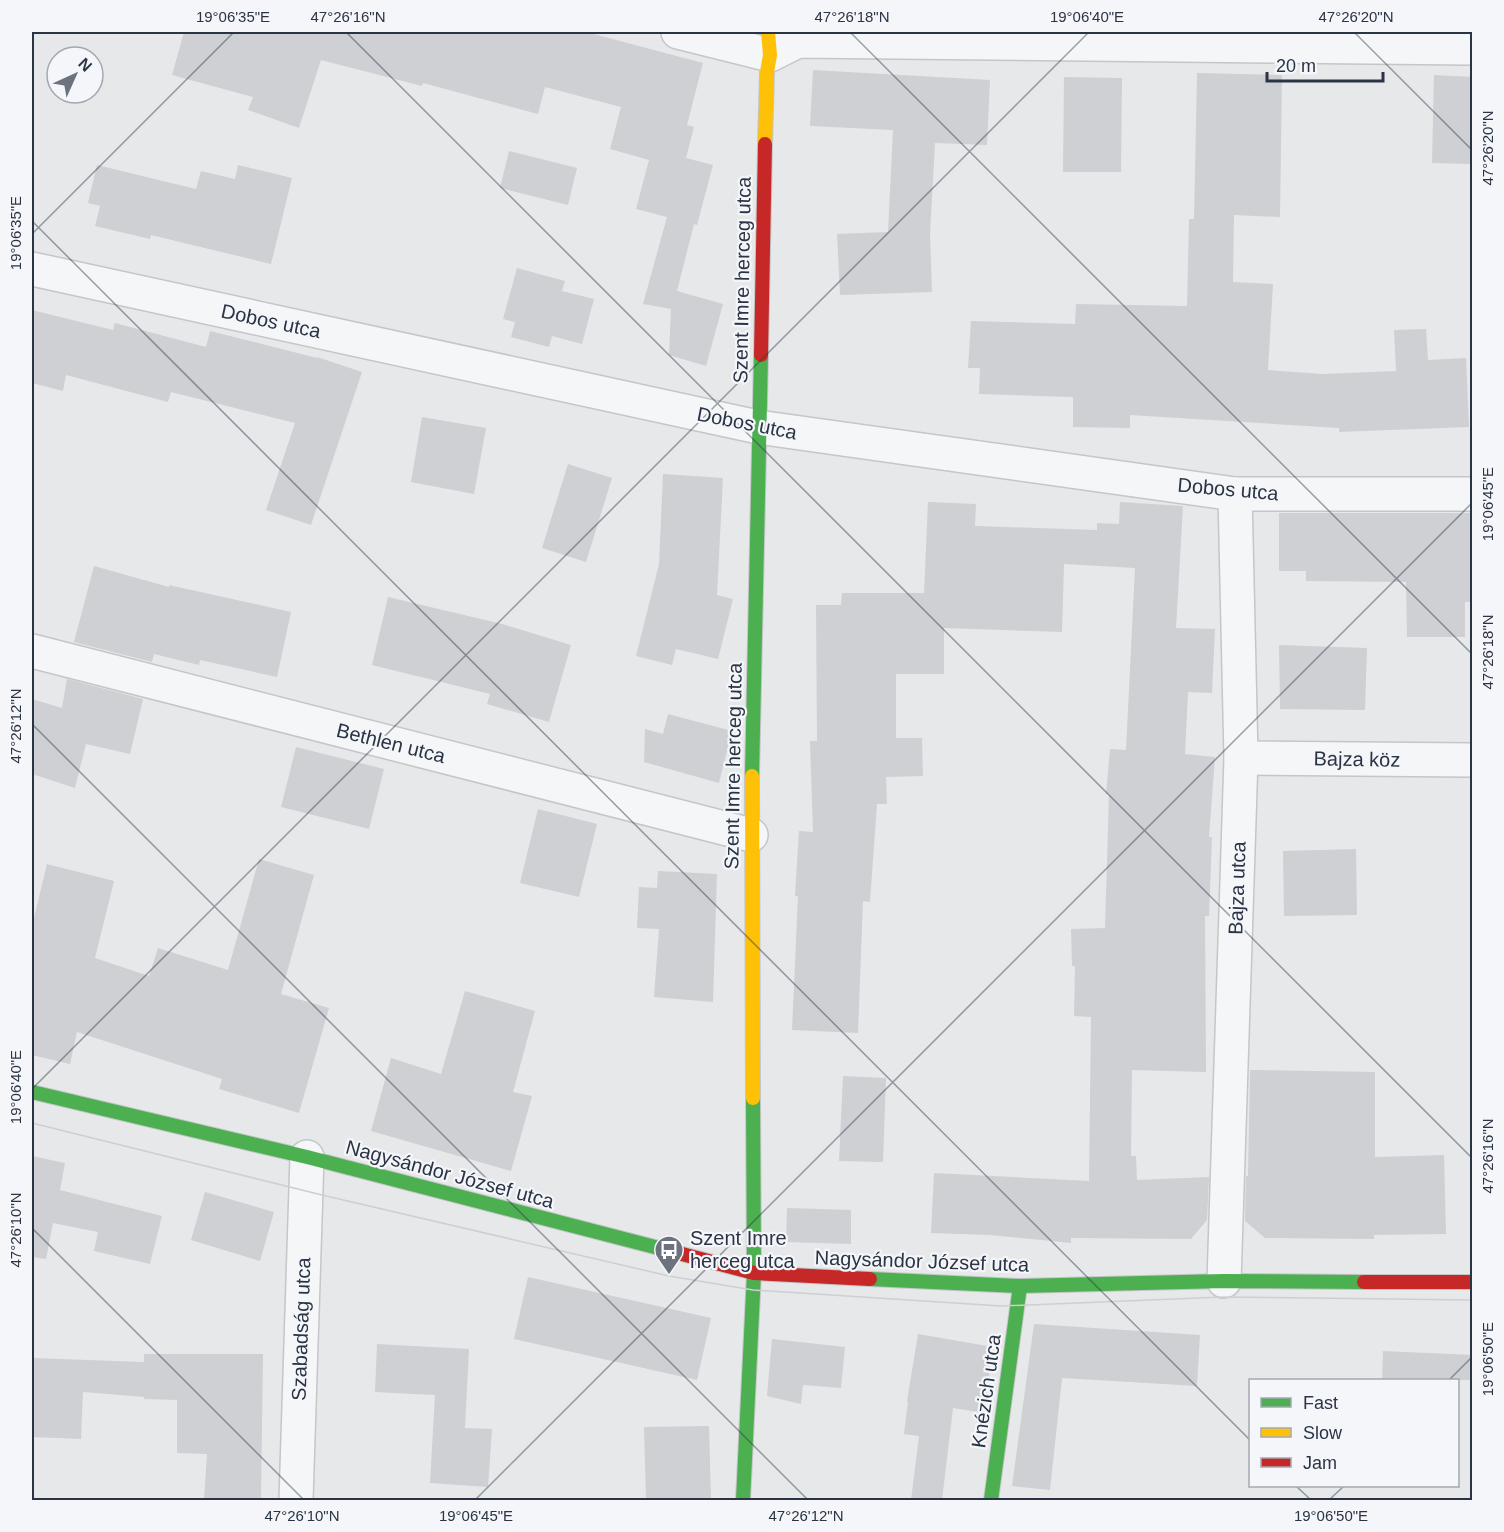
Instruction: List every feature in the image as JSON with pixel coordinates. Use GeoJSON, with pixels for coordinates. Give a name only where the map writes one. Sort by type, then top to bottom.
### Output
{"type":"FeatureCollection","features":[{"type":"Feature","properties":{"kind":"street"},"geometry":{"type":"LineString","coordinates":[[678,32],[769,44],[798,41],[1473,48]]}},
{"type":"Feature","properties":{"kind":"street","name":"Szent Imre herceg utca"},"geometry":{"type":"LineString","coordinates":[[743,1500],[754,1273],[751,835],[758,427],[769,44]]}},
{"type":"Feature","properties":{"kind":"street","name":"Dobos utca"},"geometry":{"type":"LineString","coordinates":[[32,269],[758,427],[1235,494],[1473,494]]}},
{"type":"Feature","properties":{"kind":"street","name":"Bajza utca"},"geometry":{"type":"LineString","coordinates":[[1224,1281],[1241,758],[1235,494]]}},
{"type":"Feature","properties":{"kind":"street","name":"Bethlen utca"},"geometry":{"type":"LineString","coordinates":[[32,651],[751,835]]}},
{"type":"Feature","properties":{"kind":"street","name":"Bajza köz"},"geometry":{"type":"LineString","coordinates":[[1241,758],[1473,760]]}},
{"type":"Feature","properties":{"kind":"street","name":"Nagysándor József utca"},"geometry":{"type":"LineString","coordinates":[[32,1092],[307,1157],[754,1273],[1020,1286],[1224,1281],[1473,1282]]}},
{"type":"Feature","properties":{"kind":"street","name":"Szabadság utca"},"geometry":{"type":"LineString","coordinates":[[296,1500],[307,1157]]}},
{"type":"Feature","properties":{"kind":"street","name":"Knézich utca"},"geometry":{"type":"LineString","coordinates":[[991,1500],[1020,1286]]}},
{"type":"Feature","properties":{"kind":"building"},"geometry":{"type":"Polygon","coordinates":[[[184,32],[586,32],[703,63],[687,125],[694,127],[686,158],[713,165],[697,225],[694,224],[677,291],[723,304],[706,366],[669,355],[671,309],[643,304],[667,217],[636,209],[649,160],[610,149],[621,107],[545,87],[538,114],[423,83],[422,86],[321,60],[299,128],[248,110],[253,97],[172,75],[184,32]]]}},
{"type":"Feature","properties":{"kind":"building"},"geometry":{"type":"Polygon","coordinates":[[[813,70],[990,80],[987,145],[935,143],[930,233],[932,292],[840,295],[837,234],[888,232],[893,130],[810,126],[813,70]]]}},
{"type":"Feature","properties":{"kind":"building"},"geometry":{"type":"Polygon","coordinates":[[[1197,73],[1282,75],[1280,217],[1234,215],[1233,282],[1273,284],[1268,370],[1322,374],[1396,371],[1394,330],[1426,329],[1428,360],[1466,358],[1469,427],[1339,432],[1339,428],[1130,415],[1130,428],[1073,427],[1073,397],[979,394],[980,368],[968,368],[971,321],[1075,324],[1076,304],[1187,306],[1189,219],[1194,219],[1197,73]]]}},
{"type":"Feature","properties":{"kind":"building"},"geometry":{"type":"Polygon","coordinates":[[[1434,75],[1473,77],[1473,164],[1432,163],[1434,75]]]}},
{"type":"Feature","properties":{"kind":"building"},"geometry":{"type":"Polygon","coordinates":[[[1064,77],[1122,78],[1121,172],[1063,172],[1064,77]]]}},
{"type":"Feature","properties":{"kind":"building"},"geometry":{"type":"Polygon","coordinates":[[[509,151],[577,168],[568,205],[500,188],[509,151]]]}},
{"type":"Feature","properties":{"kind":"building"},"geometry":{"type":"Polygon","coordinates":[[[97,165],[196,189],[201,171],[235,179],[238,165],[292,178],[271,264],[151,235],[150,239],[95,226],[100,206],[88,203],[97,165]]]}},
{"type":"Feature","properties":{"kind":"building"},"geometry":{"type":"Polygon","coordinates":[[[517,268],[565,281],[562,291],[594,299],[582,344],[552,336],[549,347],[511,337],[515,322],[503,319],[517,268]]]}},
{"type":"Feature","properties":{"kind":"building"},"geometry":{"type":"Polygon","coordinates":[[[32,310],[113,330],[115,323],[206,347],[210,331],[317,357],[362,372],[311,525],[266,510],[295,423],[171,392],[168,402],[66,375],[63,391],[32,383],[32,310]]]}},
{"type":"Feature","properties":{"kind":"building"},"geometry":{"type":"Polygon","coordinates":[[[422,417],[486,428],[474,494],[411,482],[422,417]]]}},
{"type":"Feature","properties":{"kind":"building"},"geometry":{"type":"Polygon","coordinates":[[[568,464],[612,478],[586,562],[542,548],[568,464]]]}},
{"type":"Feature","properties":{"kind":"building"},"geometry":{"type":"Polygon","coordinates":[[[663,474],[723,478],[717,595],[733,599],[718,659],[676,649],[672,665],[636,656],[659,564],[663,474]]]}},
{"type":"Feature","properties":{"kind":"building"},"geometry":{"type":"Polygon","coordinates":[[[928,502],[976,504],[975,526],[1097,530],[1097,523],[1119,524],[1120,502],[1183,506],[1176,628],[1215,629],[1212,693],[1188,692],[1185,754],[1215,757],[1209,837],[1212,837],[1209,916],[1205,916],[1206,1072],[1132,1070],[1131,1156],[1136,1156],[1137,1180],[1209,1177],[1207,1220],[1191,1239],[1071,1238],[1071,1243],[990,1235],[931,1233],[934,1173],[1089,1181],[1091,1017],[1074,1016],[1075,966],[1072,966],[1071,929],[1105,928],[1109,794],[1106,794],[1110,749],[1126,750],[1135,568],[1064,564],[1062,632],[944,628],[944,674],[896,674],[896,738],[922,738],[923,776],[886,777],[887,804],[877,804],[870,902],[863,901],[858,1033],[792,1030],[799,831],[813,832],[810,741],[817,741],[816,605],[841,605],[842,593],[924,593],[928,502]]]}},
{"type":"Feature","properties":{"kind":"building"},"geometry":{"type":"Polygon","coordinates":[[[1279,513],[1473,513],[1473,602],[1465,602],[1465,637],[1407,637],[1406,582],[1306,581],[1306,571],[1279,571],[1279,513]]]}},
{"type":"Feature","properties":{"kind":"building"},"geometry":{"type":"Polygon","coordinates":[[[94,566],[169,587],[169,585],[291,612],[277,677],[200,660],[199,665],[154,654],[152,662],[74,642],[94,566]]]}},
{"type":"Feature","properties":{"kind":"building"},"geometry":{"type":"Polygon","coordinates":[[[388,597],[502,624],[571,645],[549,722],[487,704],[490,694],[372,665],[388,597]]]}},
{"type":"Feature","properties":{"kind":"building"},"geometry":{"type":"Polygon","coordinates":[[[1279,645],[1367,648],[1365,710],[1280,709],[1279,645]]]}},
{"type":"Feature","properties":{"kind":"building"},"geometry":{"type":"Polygon","coordinates":[[[67,679],[143,699],[130,754],[86,744],[75,788],[32,774],[32,699],[62,708],[67,679]]]}},
{"type":"Feature","properties":{"kind":"building"},"geometry":{"type":"Polygon","coordinates":[[[668,714],[732,731],[719,783],[644,762],[645,729],[663,734],[668,714]]]}},
{"type":"Feature","properties":{"kind":"building"},"geometry":{"type":"Polygon","coordinates":[[[296,747],[384,769],[369,829],[281,807],[296,747]]]}},
{"type":"Feature","properties":{"kind":"building"},"geometry":{"type":"Polygon","coordinates":[[[538,809],[597,824],[579,897],[520,883],[538,809]]]}},
{"type":"Feature","properties":{"kind":"building"},"geometry":{"type":"Polygon","coordinates":[[[1356,849],[1357,915],[1284,916],[1283,851],[1356,849]]]}},
{"type":"Feature","properties":{"kind":"building"},"geometry":{"type":"Polygon","coordinates":[[[259,859],[314,875],[281,994],[329,1008],[299,1113],[219,1089],[222,1079],[77,1032],[70,1064],[32,1055],[32,926],[47,864],[114,881],[95,958],[149,976],[158,948],[228,970],[259,859]]]}},
{"type":"Feature","properties":{"kind":"building"},"geometry":{"type":"Polygon","coordinates":[[[658,871],[717,874],[713,1002],[654,997],[659,929],[637,928],[639,887],[657,888],[658,871]]]}},
{"type":"Feature","properties":{"kind":"building"},"geometry":{"type":"Polygon","coordinates":[[[465,991],[535,1011],[513,1092],[532,1096],[511,1171],[371,1131],[391,1058],[441,1074],[465,991]]]}},
{"type":"Feature","properties":{"kind":"building"},"geometry":{"type":"Polygon","coordinates":[[[1250,1070],[1375,1072],[1375,1157],[1444,1155],[1446,1234],[1374,1235],[1374,1239],[1265,1238],[1245,1221],[1250,1070]]]}},
{"type":"Feature","properties":{"kind":"building"},"geometry":{"type":"Polygon","coordinates":[[[843,1076],[886,1078],[883,1162],[839,1161],[843,1076]]]}},
{"type":"Feature","properties":{"kind":"building"},"geometry":{"type":"Polygon","coordinates":[[[32,1156],[65,1163],[60,1190],[162,1216],[150,1264],[94,1251],[98,1232],[53,1223],[46,1259],[32,1257],[32,1156]]]}},
{"type":"Feature","properties":{"kind":"building"},"geometry":{"type":"Polygon","coordinates":[[[205,1192],[274,1212],[260,1261],[191,1240],[205,1192]]]}},
{"type":"Feature","properties":{"kind":"building"},"geometry":{"type":"Polygon","coordinates":[[[787,1208],[851,1210],[851,1244],[786,1242],[787,1208]]]}},
{"type":"Feature","properties":{"kind":"building"},"geometry":{"type":"Polygon","coordinates":[[[528,1277],[711,1318],[697,1380],[514,1339],[528,1277]]]}},
{"type":"Feature","properties":{"kind":"building"},"geometry":{"type":"Polygon","coordinates":[[[1034,1324],[1200,1335],[1197,1386],[1062,1378],[1050,1490],[1012,1486],[1034,1324]]]}},
{"type":"Feature","properties":{"kind":"building"},"geometry":{"type":"Polygon","coordinates":[[[918,1334],[993,1347],[984,1413],[953,1408],[942,1500],[911,1500],[919,1436],[904,1434],[918,1334]]]}},
{"type":"Feature","properties":{"kind":"building"},"geometry":{"type":"Polygon","coordinates":[[[772,1339],[845,1347],[841,1388],[803,1385],[801,1404],[767,1396],[772,1339]]]}},
{"type":"Feature","properties":{"kind":"building"},"geometry":{"type":"Polygon","coordinates":[[[377,1344],[469,1349],[465,1428],[492,1429],[488,1487],[430,1483],[435,1395],[375,1392],[377,1344]]]}},
{"type":"Feature","properties":{"kind":"building"},"geometry":{"type":"Polygon","coordinates":[[[1383,1351],[1473,1355],[1472,1380],[1382,1379],[1383,1351]]]}},
{"type":"Feature","properties":{"kind":"building"},"geometry":{"type":"Polygon","coordinates":[[[144,1354],[263,1354],[261,1500],[204,1500],[207,1454],[177,1453],[177,1400],[144,1399],[144,1397],[83,1392],[81,1439],[32,1437],[32,1358],[144,1362],[144,1354]]]}},
{"type":"Feature","properties":{"kind":"building"},"geometry":{"type":"Polygon","coordinates":[[[709,1426],[711,1500],[646,1500],[644,1427],[709,1426]]]}},
{"type":"Feature","properties":{"kind":"tram line"},"geometry":{"type":"LineString","coordinates":[[32,1123],[322,1195],[669,1276],[753,1290],[1001,1306],[1223,1297],[1472,1300]]}},
{"type":"Feature","properties":{"kind":"traffic: fast"},"geometry":{"type":"LineString","coordinates":[[752,776],[761,355]]}},
{"type":"Feature","properties":{"kind":"traffic: fast"},"geometry":{"type":"LineString","coordinates":[[32,1092],[307,1157],[682,1254]]}},
{"type":"Feature","properties":{"kind":"traffic: fast"},"geometry":{"type":"LineString","coordinates":[[743,1500],[754,1273],[753,1098]]}},
{"type":"Feature","properties":{"kind":"traffic: fast"},"geometry":{"type":"LineString","coordinates":[[870,1279],[1020,1286],[1224,1281],[1364,1282]]}},
{"type":"Feature","properties":{"kind":"traffic: fast"},"geometry":{"type":"LineString","coordinates":[[991,1500],[1020,1286]]}},
{"type":"Feature","properties":{"kind":"traffic: slow"},"geometry":{"type":"LineString","coordinates":[[765,144],[767,72],[770,55],[768,32]]}},
{"type":"Feature","properties":{"kind":"traffic: slow"},"geometry":{"type":"LineString","coordinates":[[752,776],[753,1098]]}},
{"type":"Feature","properties":{"kind":"traffic: jam"},"geometry":{"type":"LineString","coordinates":[[761,355],[765,144]]}},
{"type":"Feature","properties":{"kind":"traffic: jam"},"geometry":{"type":"LineString","coordinates":[[682,1254],[754,1273],[870,1279]]}},
{"type":"Feature","properties":{"kind":"traffic: jam"},"geometry":{"type":"LineString","coordinates":[[1364,1282],[1472,1282]]}},
{"type":"Feature","properties":{"kind":"place","name":"Szent Imre herceg utca"},"geometry":{"type":"Point","coordinates":[669,1276]}}]}
